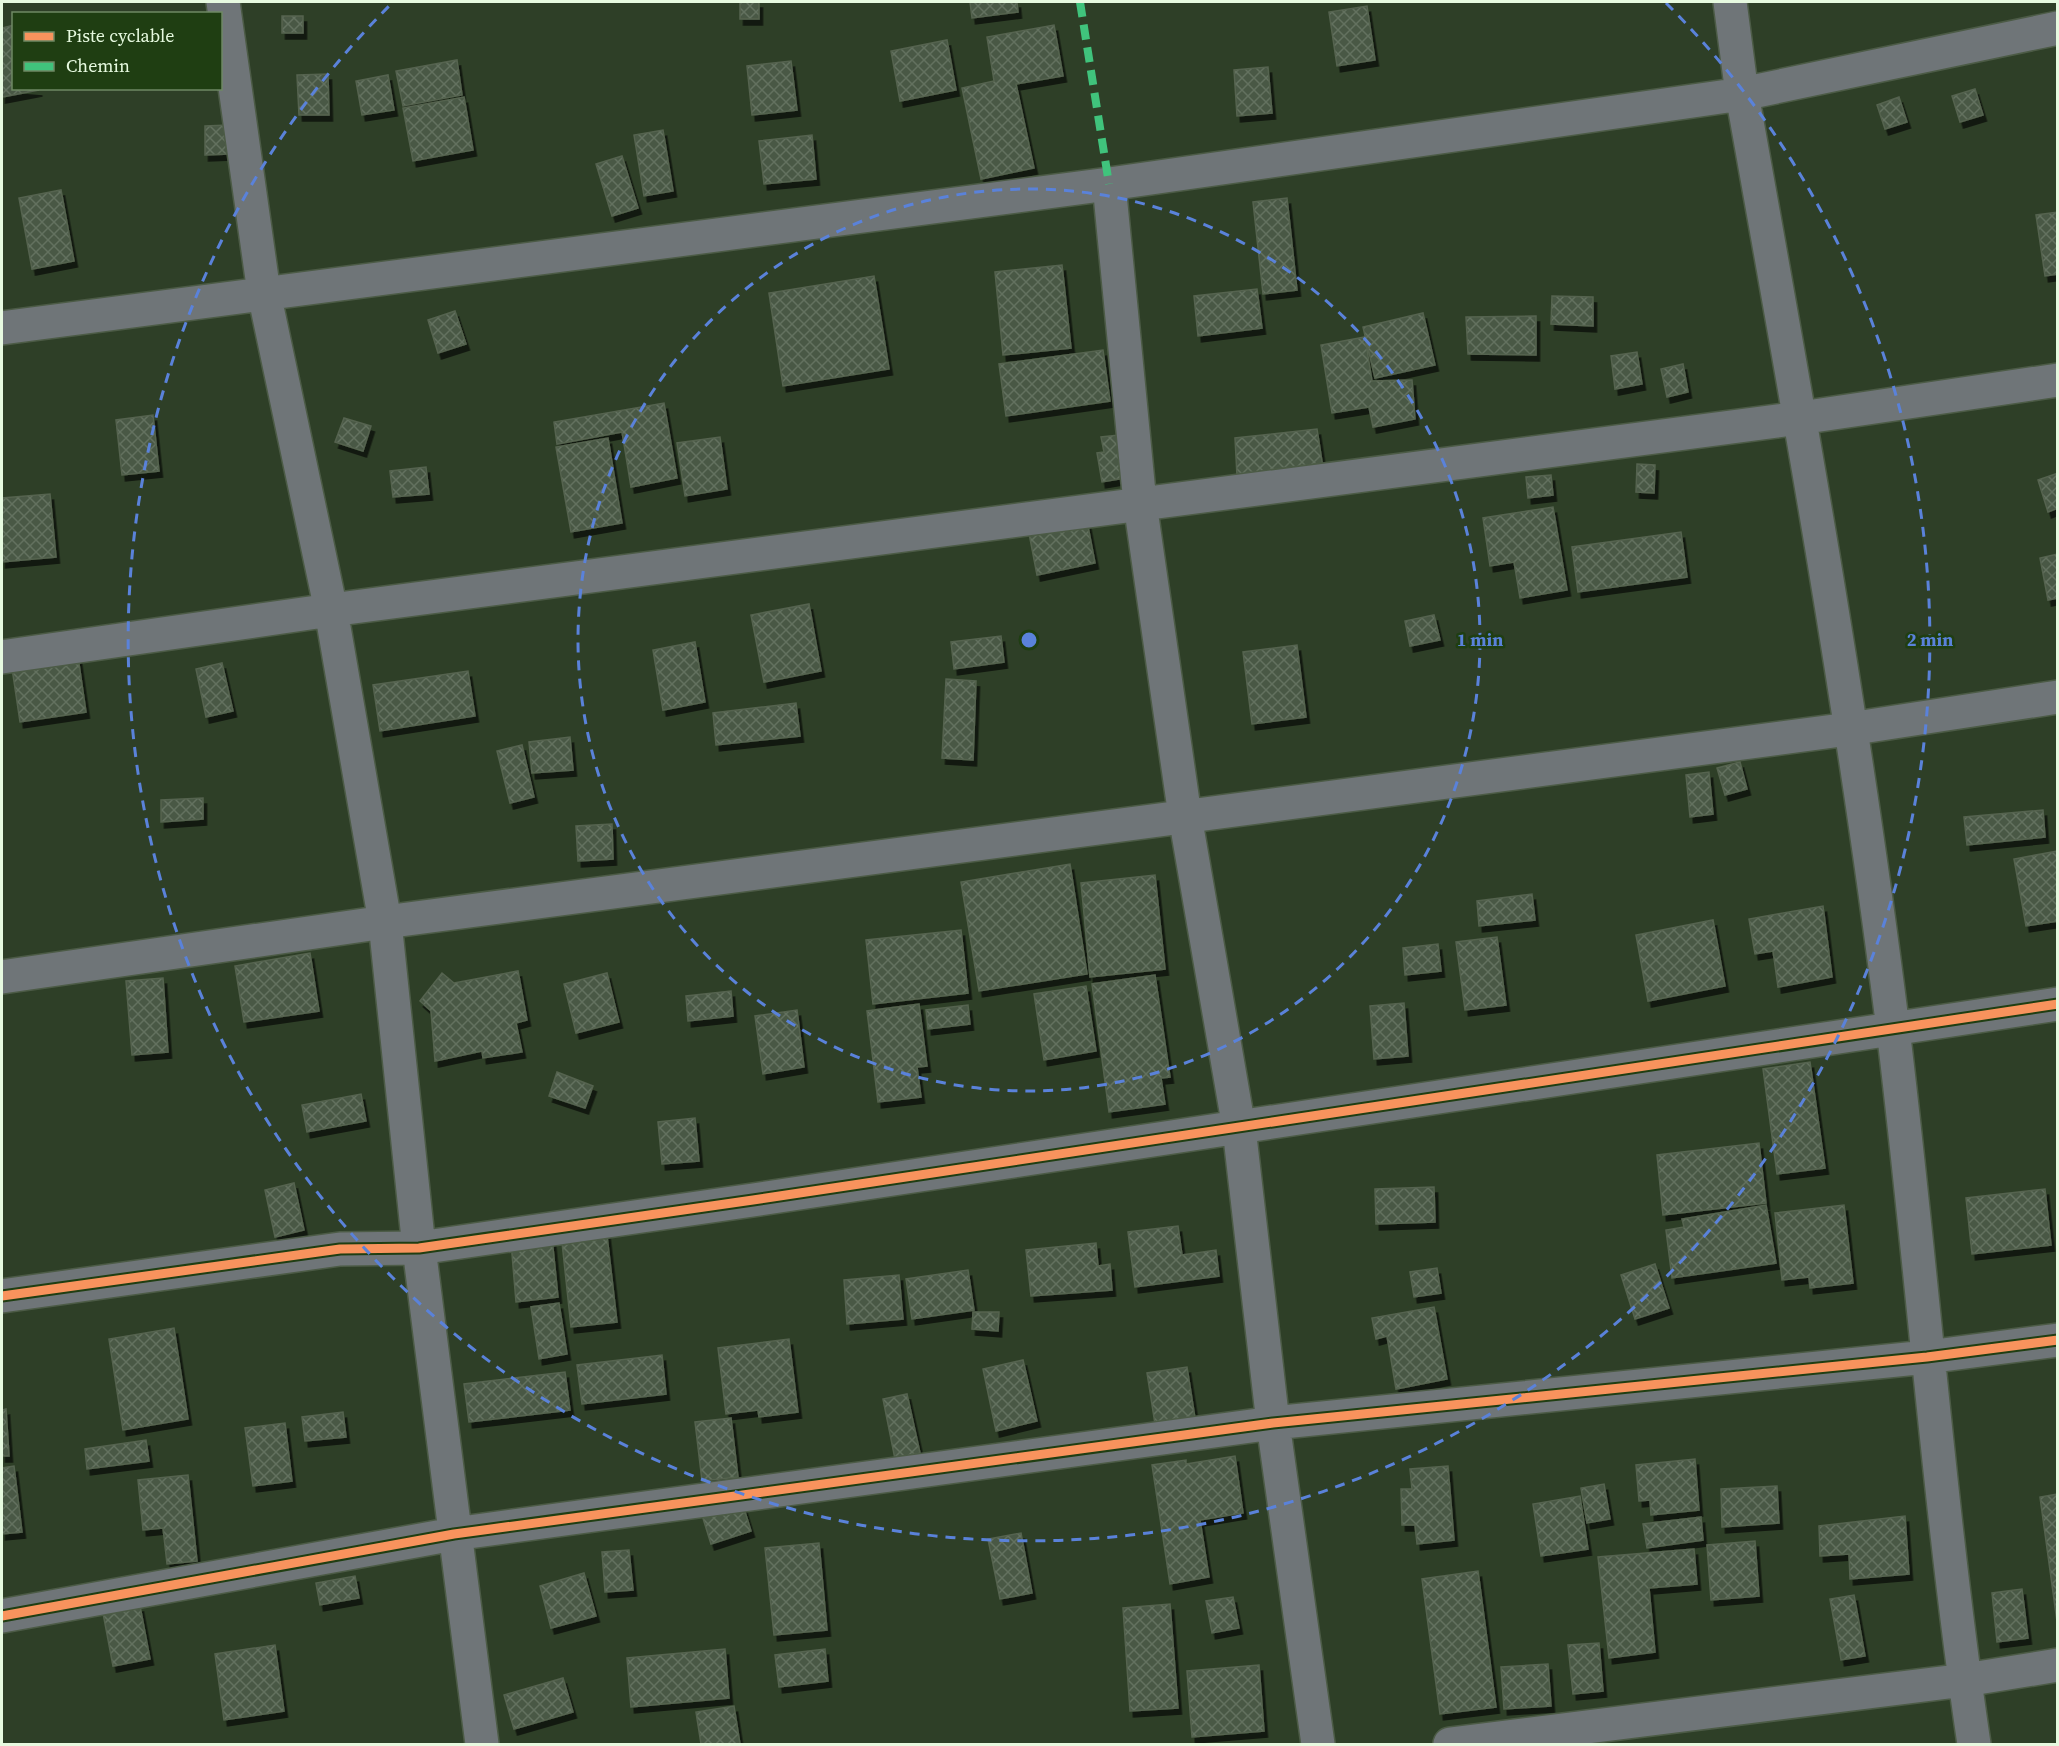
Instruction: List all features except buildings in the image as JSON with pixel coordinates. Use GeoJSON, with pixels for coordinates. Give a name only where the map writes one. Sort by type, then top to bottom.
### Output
{"type":"FeatureCollection","features":[{"type":"Feature","properties":{"kind":"street"},"geometry":{"type":"LineString","coordinates":[[224,2],[264,293],[331,610],[385,922],[419,1248],[482,1744]]}},
{"type":"Feature","properties":{"kind":"street"},"geometry":{"type":"LineString","coordinates":[[1730,2],[1742,94],[1800,418],[1893,1029],[1927,1357],[1974,1744]]}},
{"type":"Feature","properties":{"kind":"street"},"geometry":{"type":"LineString","coordinates":[[2,328],[1109,183],[1742,94],[2058,28]]}},
{"type":"Feature","properties":{"kind":"street"},"geometry":{"type":"LineString","coordinates":[[1109,183],[1140,503],[1185,816],[1239,1128],[1273,1423],[1318,1744]]}},
{"type":"Feature","properties":{"kind":"street"},"geometry":{"type":"LineString","coordinates":[[2,657],[331,610],[1800,418],[2058,380]]}},
{"type":"Feature","properties":{"kind":"street"},"geometry":{"type":"LineString","coordinates":[[2,977],[385,922],[1849,729],[2058,697]]}},
{"type":"Feature","properties":{"kind":"street"},"geometry":{"type":"LineString","coordinates":[[2,1296],[340,1250],[419,1248],[1239,1128],[2058,1004]]}},
{"type":"Feature","properties":{"kind":"street"},"geometry":{"type":"LineString","coordinates":[[2,1616],[454,1534],[1273,1423],[1927,1357],[2058,1340]]}},
{"type":"Feature","properties":{"kind":"street"},"geometry":{"type":"LineString","coordinates":[[1450,1744],[1965,1680],[2058,1665]]}},
{"type":"Feature","properties":{"kind":"marked path"},"geometry":{"type":"LineString","coordinates":[[1080,2],[1109,184]]}},
{"type":"Feature","properties":{"kind":"cycle path"},"geometry":{"type":"LineString","coordinates":[[2,1296],[340,1249],[419,1248],[2058,1004]]}},
{"type":"Feature","properties":{"kind":"cycle path"},"geometry":{"type":"LineString","coordinates":[[2,1616],[454,1534],[1273,1423],[1927,1357],[2058,1340]]}}]}
